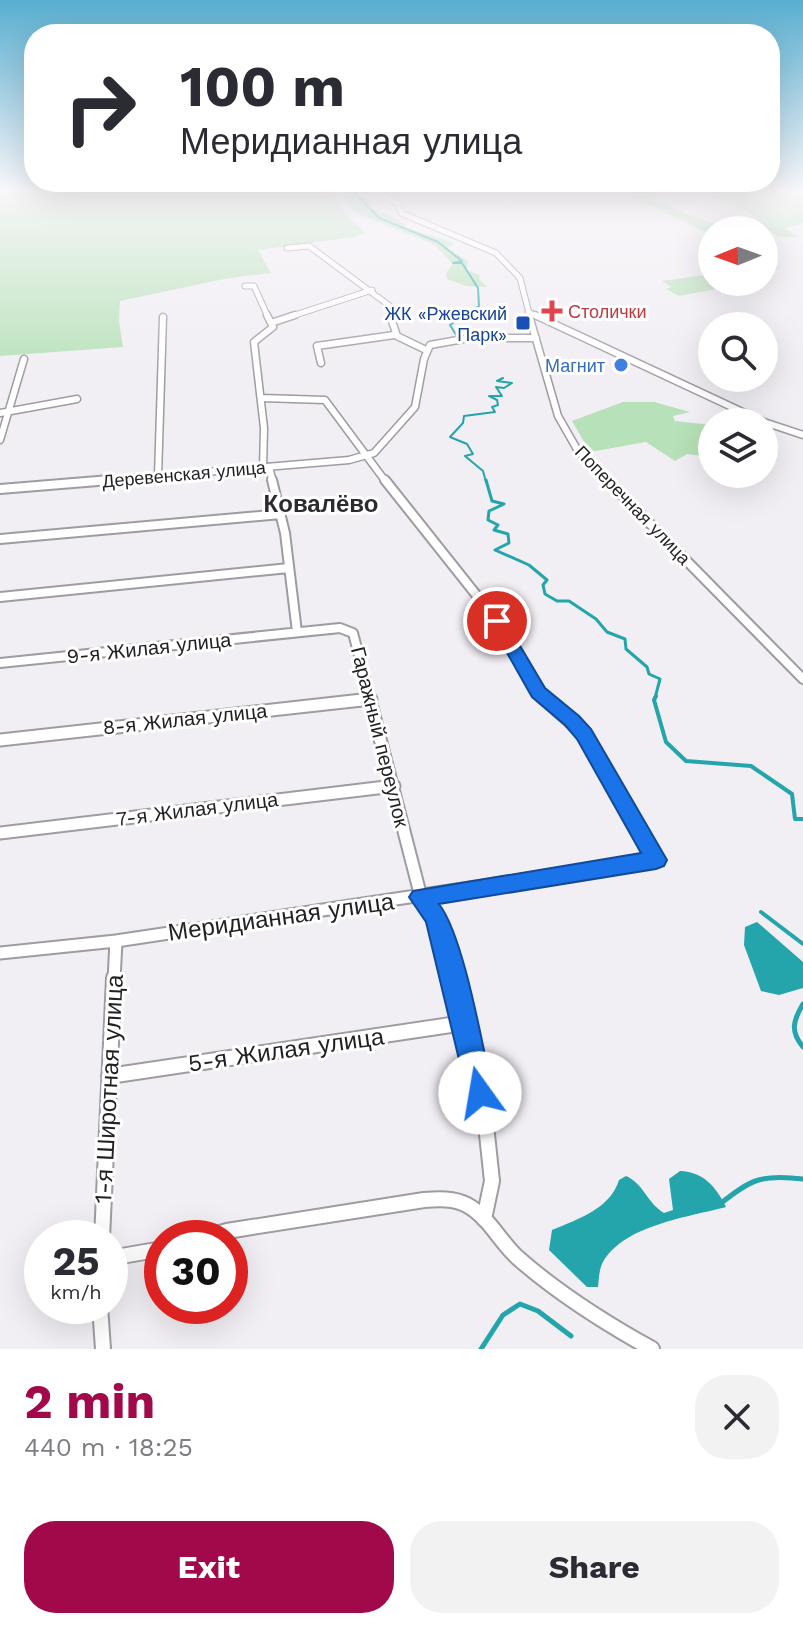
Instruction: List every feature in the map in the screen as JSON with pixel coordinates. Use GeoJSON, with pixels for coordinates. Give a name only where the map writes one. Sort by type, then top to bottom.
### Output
{"type":"FeatureCollection","features":[{"type":"Feature","properties":{"kind":"street"},"geometry":{"type":"LineString","coordinates":[[319,253],[390,306],[388,324],[394,335]]}},
{"type":"Feature","properties":{"kind":"street","name":"Поперечная улица"},"geometry":{"type":"LineString","coordinates":[[491,253],[506,262],[520,278],[552,400],[578,451],[803,679]]}},
{"type":"Feature","properties":{"kind":"street"},"geometry":{"type":"LineString","coordinates":[[245,286],[254,286],[271,323],[270,330],[256,337],[254,342],[262,398],[266,467],[281,514],[297,632]]}},
{"type":"Feature","properties":{"kind":"street"},"geometry":{"type":"LineString","coordinates":[[271,323],[372,290]]}},
{"type":"Feature","properties":{"kind":"street"},"geometry":{"type":"LineString","coordinates":[[528,312],[734,408]]}},
{"type":"Feature","properties":{"kind":"street"},"geometry":{"type":"LineString","coordinates":[[158,476],[163,317]]}},
{"type":"Feature","properties":{"kind":"street"},"geometry":{"type":"LineString","coordinates":[[531,321],[547,321]]}},
{"type":"Feature","properties":{"kind":"street"},"geometry":{"type":"LineString","coordinates":[[321,363],[317,346],[394,335],[426,350]]}},
{"type":"Feature","properties":{"kind":"street"},"geometry":{"type":"LineString","coordinates":[[262,398],[325,400],[367,456],[415,407],[426,350],[436,343],[461,339],[536,338]]}},
{"type":"Feature","properties":{"kind":"street"},"geometry":{"type":"LineString","coordinates":[[0,440],[4,412],[24,359]]}},
{"type":"Feature","properties":{"kind":"street"},"geometry":{"type":"LineString","coordinates":[[4,412],[77,399]]}},
{"type":"Feature","properties":{"kind":"street"},"geometry":{"type":"LineString","coordinates":[[778,427],[803,435]]}},
{"type":"Feature","properties":{"kind":"street","name":"Деревенская улица"},"geometry":{"type":"LineString","coordinates":[[0,489],[367,456]]}},
{"type":"Feature","properties":{"kind":"street","name":"Меридианная улица"},"geometry":{"type":"LineString","coordinates":[[0,953],[116,941],[656,860],[584,734],[572,720],[538,693],[497,621],[430,540],[367,456]]}},
{"type":"Feature","properties":{"kind":"street"},"geometry":{"type":"LineString","coordinates":[[0,539],[281,514]]}},
{"type":"Feature","properties":{"kind":"street"},"geometry":{"type":"LineString","coordinates":[[0,597],[289,568]]}},
{"type":"Feature","properties":{"kind":"street","name":"Гаражный переулок"},"geometry":{"type":"LineString","coordinates":[[297,632],[340,628],[353,633],[421,897],[437,918],[485,1116],[492,1181],[484,1219]]}},
{"type":"Feature","properties":{"kind":"street","name":"9-я Жилая улица"},"geometry":{"type":"LineString","coordinates":[[0,663],[297,632]]}},
{"type":"Feature","properties":{"kind":"street","name":"8-я Жилая улица"},"geometry":{"type":"LineString","coordinates":[[0,740],[371,699]]}},
{"type":"Feature","properties":{"kind":"street","name":"7-я Жилая улица"},"geometry":{"type":"LineString","coordinates":[[0,833],[394,786]]}},
{"type":"Feature","properties":{"kind":"street","name":"1-я Широтная улица"},"geometry":{"type":"LineString","coordinates":[[103,1220],[116,941]]}},
{"type":"Feature","properties":{"kind":"street","name":"5-я Жилая улица"},"geometry":{"type":"LineString","coordinates":[[109,1076],[464,1023]]}},
{"type":"Feature","properties":{"kind":"street"},"geometry":{"type":"LineString","coordinates":[[248,1228],[424,1200],[446,1199],[467,1205],[484,1219],[499,1241],[536,1272],[618,1331],[652,1349]]}},
{"type":"Feature","properties":{"kind":"street"},"geometry":{"type":"LineString","coordinates":[[101,1324],[103,1349]]}},
{"type":"Feature","properties":{"kind":"green space"},"geometry":{"type":"Polygon","coordinates":[[[0,253],[260,253],[271,273],[229,278],[120,301],[123,347],[0,356],[0,253]]]}},
{"type":"Feature","properties":{"kind":"green space"},"geometry":{"type":"Polygon","coordinates":[[[443,253],[455,253],[468,261],[466,270],[480,275],[479,279],[487,287],[466,286],[447,279],[446,273],[453,264],[443,253]]]}},
{"type":"Feature","properties":{"kind":"green space"},"geometry":{"type":"Polygon","coordinates":[[[698,276],[698,292],[679,296],[666,289],[671,287],[662,281],[698,276]]]}},
{"type":"Feature","properties":{"kind":"green space"},"geometry":{"type":"Polygon","coordinates":[[[623,402],[654,402],[690,412],[673,416],[675,421],[698,423],[698,455],[687,454],[675,461],[646,442],[590,452],[572,421],[623,402]]]}},
{"type":"Feature","properties":{"kind":"water"},"geometry":{"type":"Polygon","coordinates":[[[757,922],[803,962],[803,988],[779,995],[761,991],[744,945],[745,927],[757,922]]]}},
{"type":"Feature","properties":{"kind":"water"},"geometry":{"type":"Polygon","coordinates":[[[680,1171],[696,1174],[708,1182],[726,1207],[658,1224],[626,1239],[603,1262],[598,1287],[587,1287],[549,1250],[552,1230],[601,1206],[615,1190],[619,1180],[626,1176],[658,1209],[664,1213],[673,1210],[669,1179],[680,1171]]]}},
{"type":"Feature","properties":{"kind":"waterway"},"geometry":{"type":"LineString","coordinates":[[452,253],[462,261],[453,263],[462,263],[478,288],[479,306],[450,325],[458,338]]}},
{"type":"Feature","properties":{"kind":"waterway"},"geometry":{"type":"LineString","coordinates":[[486,482],[483,471],[465,456],[473,454],[467,444],[450,437],[463,423],[464,416],[495,412],[492,407],[498,405],[497,400],[489,396],[502,396],[496,387],[504,388],[512,383],[497,381],[503,378]]}},
{"type":"Feature","properties":{"kind":"waterway"},"geometry":{"type":"LineString","coordinates":[[486,480],[492,501],[504,504],[489,511],[488,520],[498,525],[494,530],[508,534],[509,543],[495,550],[529,565],[547,580],[543,585],[545,594],[557,601],[569,601],[596,619],[607,632],[625,639],[626,649],[647,667],[649,674],[660,679],[655,698]]}},
{"type":"Feature","properties":{"kind":"waterway"},"geometry":{"type":"LineString","coordinates":[[655,698],[666,742],[686,761],[751,766],[792,794],[795,819],[803,819]]}},
{"type":"Feature","properties":{"kind":"waterway"},"geometry":{"type":"LineString","coordinates":[[761,912],[803,944]]}},
{"type":"Feature","properties":{"kind":"waterway"},"geometry":{"type":"LineString","coordinates":[[803,1004],[794,1026],[803,1047]]}},
{"type":"Feature","properties":{"kind":"waterway"},"geometry":{"type":"LineString","coordinates":[[720,1204],[758,1180],[777,1177],[803,1179]]}},
{"type":"Feature","properties":{"kind":"waterway"},"geometry":{"type":"LineString","coordinates":[[481,1349],[503,1315],[520,1304],[538,1311],[571,1336]]}},
{"type":"Feature","properties":{"kind":"place","name":"Столички"},"geometry":{"type":"Point","coordinates":[552,311]}},
{"type":"Feature","properties":{"kind":"place","name":"ЖК «Ржевский Парк»"},"geometry":{"type":"Point","coordinates":[523,323]}},
{"type":"Feature","properties":{"kind":"place","name":"Магнит"},"geometry":{"type":"Point","coordinates":[621,365]}},
{"type":"Feature","properties":{"kind":"district","name":"Ковалёво"},"geometry":{"type":"Point","coordinates":[321,504]}},
{"type":"Feature","properties":{"kind":"route"},"geometry":{"type":"LineString","coordinates":[[480,1093],[437,918],[421,897],[656,860],[584,734],[572,720],[538,693],[497,621]]}}]}
